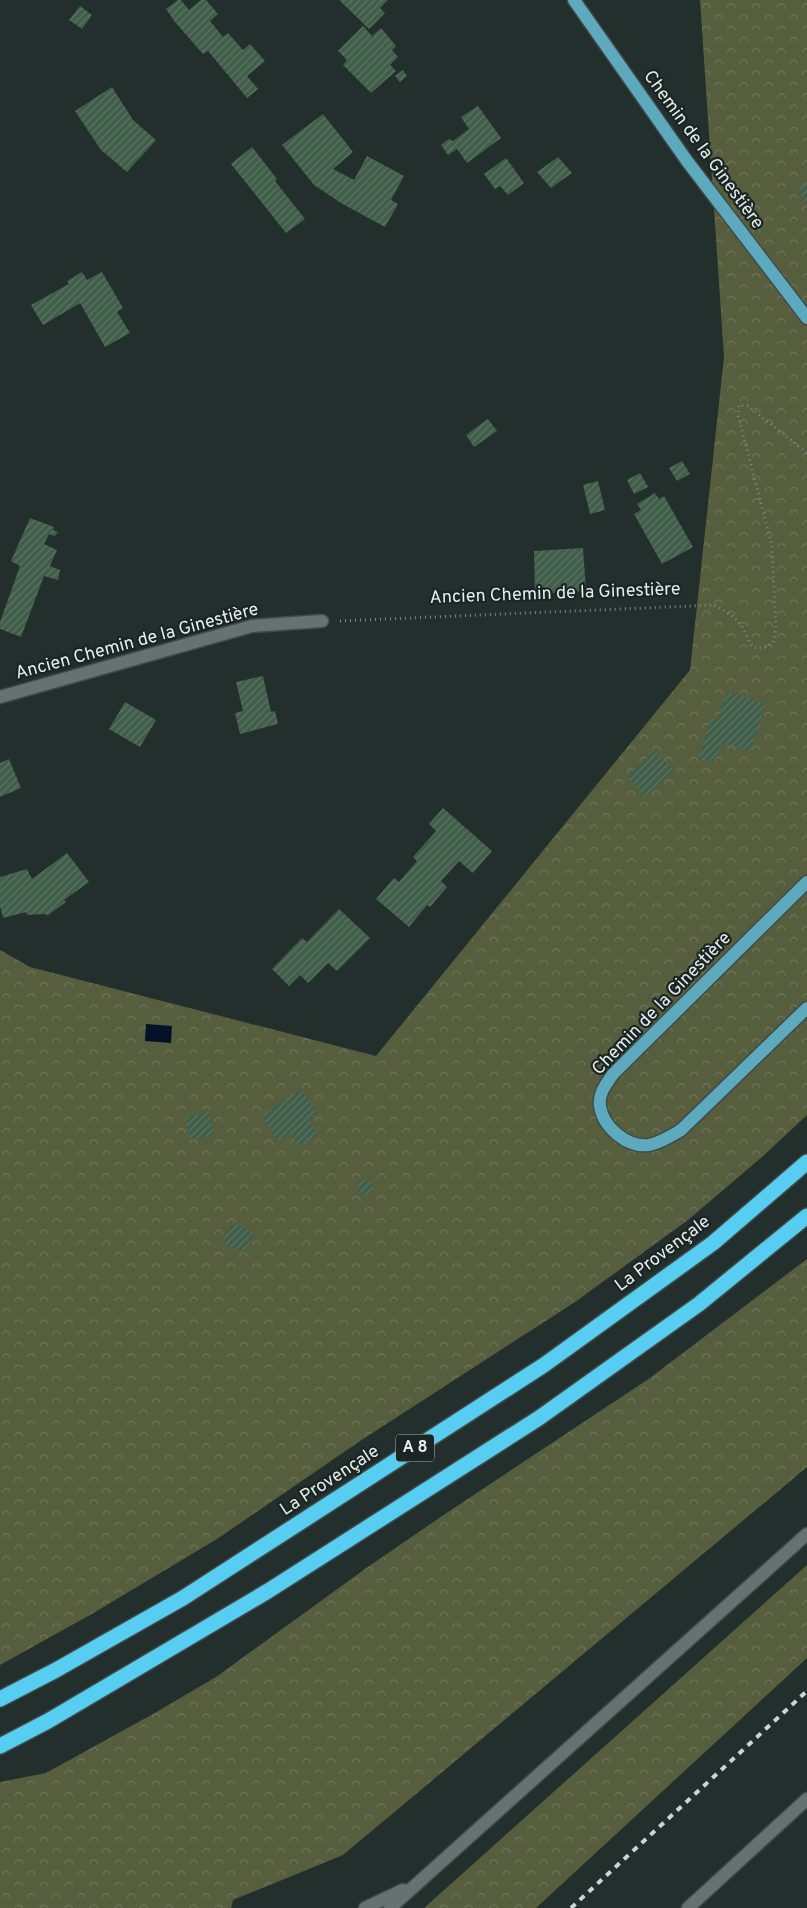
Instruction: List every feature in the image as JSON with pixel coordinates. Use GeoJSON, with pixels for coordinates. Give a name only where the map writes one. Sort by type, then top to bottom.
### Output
{"type":"FeatureCollection","features":[{"type":"Feature","properties":{"kind":"highway","name":"La Provençale"},"geometry":{"type":"LineString","coordinates":[[0,1699],[56,1670],[184,1598],[544,1365],[713,1243],[807,1162]]}},
{"type":"Feature","properties":{"kind":"highway","name":"A 8"},"geometry":{"type":"LineString","coordinates":[[0,1746],[48,1721],[268,1591],[539,1418],[699,1304],[807,1216]]}},
{"type":"Feature","properties":{"kind":"main road","name":"Chemin de la Ginestière"},"geometry":{"type":"LineString","coordinates":[[574,0],[687,161],[807,318]]}},
{"type":"Feature","properties":{"kind":"main road","name":"Chemin de la Ginestière"},"geometry":{"type":"LineString","coordinates":[[807,882],[613,1074],[603,1088],[600,1106],[604,1118],[615,1132],[629,1143],[648,1145],[666,1139],[681,1130],[807,1008]]}},
{"type":"Feature","properties":{"kind":"street","name":"Ancien Chemin de la Ginestière"},"geometry":{"type":"LineString","coordinates":[[0,696],[252,626],[322,621]]}},
{"type":"Feature","properties":{"kind":"street"},"geometry":{"type":"LineString","coordinates":[[390,1908],[807,1534]]}},
{"type":"Feature","properties":{"kind":"street"},"geometry":{"type":"LineString","coordinates":[[688,1908],[807,1799]]}},
{"type":"Feature","properties":{"kind":"street"},"geometry":{"type":"LineString","coordinates":[[365,1908],[419,1882]]}},
{"type":"Feature","properties":{"kind":"path","name":"Ancien Chemin de la Ginestière"},"geometry":{"type":"LineString","coordinates":[[322,621],[714,605],[729,612],[742,627],[748,642],[754,647],[761,649],[773,643],[776,629],[772,546],[738,415],[739,405],[748,406],[807,453]]}},
{"type":"Feature","properties":{"kind":"green space"},"geometry":{"type":"Polygon","coordinates":[[[700,0],[807,0],[807,1115],[762,1157],[688,1220],[575,1302],[360,1441],[217,1539],[90,1615],[0,1665],[0,950],[30,967],[376,1056],[690,670],[724,357],[700,0]]]}},
{"type":"Feature","properties":{"kind":"green space"},"geometry":{"type":"Polygon","coordinates":[[[807,1259],[807,1467],[343,1855],[233,1900],[231,1908],[0,1908],[0,1782],[46,1773],[216,1677],[365,1569],[650,1378],[807,1259]]]}},
{"type":"Feature","properties":{"kind":"green space"},"geometry":{"type":"Polygon","coordinates":[[[807,1565],[807,1658],[536,1908],[424,1908],[807,1565]]]}},
{"type":"Feature","properties":{"kind":"water"},"geometry":{"type":"Polygon","coordinates":[[[146,1024],[172,1026],[171,1043],[145,1041],[146,1024]]]}},
{"type":"Feature","properties":{"kind":"building"},"geometry":{"type":"Polygon","coordinates":[[[178,0],[181,0],[189,10],[201,0],[206,0],[218,14],[210,21],[223,37],[228,33],[243,50],[250,44],[265,61],[247,76],[258,89],[247,98],[208,51],[203,54],[175,22],[166,9],[178,0]]]}},
{"type":"Feature","properties":{"kind":"building"},"geometry":{"type":"Polygon","coordinates":[[[339,0],[388,0],[380,8],[385,13],[369,29],[339,0]]]}},
{"type":"Feature","properties":{"kind":"building"},"geometry":{"type":"Polygon","coordinates":[[[80,6],[92,15],[82,29],[69,20],[80,6]]]}},
{"type":"Feature","properties":{"kind":"building"},"geometry":{"type":"Polygon","coordinates":[[[363,26],[372,36],[381,28],[396,46],[392,50],[398,57],[390,65],[396,71],[371,93],[343,65],[347,60],[338,51],[363,26]]]}},
{"type":"Feature","properties":{"kind":"building"},"geometry":{"type":"Polygon","coordinates":[[[403,70],[407,76],[400,82],[395,76],[403,70]]]}},
{"type":"Feature","properties":{"kind":"building"},"geometry":{"type":"Polygon","coordinates":[[[112,87],[133,120],[156,140],[127,172],[101,150],[75,111],[112,87]]]}},
{"type":"Feature","properties":{"kind":"building"},"geometry":{"type":"Polygon","coordinates":[[[478,106],[501,138],[467,163],[457,149],[448,155],[441,145],[449,139],[453,141],[469,129],[461,117],[478,106]]]}},
{"type":"Feature","properties":{"kind":"building"},"geometry":{"type":"Polygon","coordinates":[[[323,114],[353,152],[333,169],[354,180],[367,156],[404,176],[391,200],[398,204],[385,227],[341,203],[314,185],[282,145],[323,114]]]}},
{"type":"Feature","properties":{"kind":"building"},"geometry":{"type":"Polygon","coordinates":[[[252,147],[277,179],[275,181],[305,219],[286,233],[231,164],[252,147]]]}},
{"type":"Feature","properties":{"kind":"building"},"geometry":{"type":"Polygon","coordinates":[[[558,157],[572,173],[551,188],[537,172],[558,157]]]}},
{"type":"Feature","properties":{"kind":"building"},"geometry":{"type":"Polygon","coordinates":[[[506,158],[524,183],[508,195],[500,186],[495,189],[484,174],[506,158]]]}},
{"type":"Feature","properties":{"kind":"building"},"geometry":{"type":"Polygon","coordinates":[[[807,183],[807,204],[797,189],[807,183]]]}},
{"type":"Feature","properties":{"kind":"building"},"geometry":{"type":"Polygon","coordinates":[[[82,272],[87,280],[102,272],[123,308],[117,312],[130,333],[105,347],[80,303],[43,325],[31,305],[69,284],[67,281],[82,272]]]}},
{"type":"Feature","properties":{"kind":"building"},"geometry":{"type":"Polygon","coordinates":[[[488,419],[497,431],[474,447],[466,435],[488,419]]]}},
{"type":"Feature","properties":{"kind":"building"},"geometry":{"type":"Polygon","coordinates":[[[682,461],[690,474],[677,481],[669,468],[682,461]]]}},
{"type":"Feature","properties":{"kind":"building"},"geometry":{"type":"Polygon","coordinates":[[[640,473],[648,487],[634,494],[627,480],[640,473]]]}},
{"type":"Feature","properties":{"kind":"building"},"geometry":{"type":"Polygon","coordinates":[[[598,481],[605,510],[590,514],[583,485],[598,481]]]}},
{"type":"Feature","properties":{"kind":"building"},"geometry":{"type":"Polygon","coordinates":[[[655,493],[659,499],[664,496],[693,547],[662,564],[634,514],[641,510],[637,504],[655,493]]]}},
{"type":"Feature","properties":{"kind":"building"},"geometry":{"type":"Polygon","coordinates":[[[30,518],[54,527],[53,530],[58,532],[55,536],[49,534],[44,544],[57,550],[50,566],[60,570],[58,580],[44,576],[21,637],[0,629],[0,622],[20,566],[11,561],[30,518]]]}},
{"type":"Feature","properties":{"kind":"building"},"geometry":{"type":"Polygon","coordinates":[[[583,548],[586,591],[535,594],[534,551],[583,548]]]}},
{"type":"Feature","properties":{"kind":"building"},"geometry":{"type":"Polygon","coordinates":[[[263,676],[271,712],[275,711],[278,724],[240,734],[235,713],[243,711],[236,682],[263,676]]]}},
{"type":"Feature","properties":{"kind":"building"},"geometry":{"type":"Polygon","coordinates":[[[727,692],[765,703],[751,751],[721,743],[714,763],[698,759],[711,718],[718,720],[727,692]]]}},
{"type":"Feature","properties":{"kind":"building"},"geometry":{"type":"Polygon","coordinates":[[[125,702],[156,720],[140,747],[109,729],[125,702]]]}},
{"type":"Feature","properties":{"kind":"building"},"geometry":{"type":"Polygon","coordinates":[[[655,751],[674,770],[646,797],[627,777],[655,751]]]}},
{"type":"Feature","properties":{"kind":"building"},"geometry":{"type":"Polygon","coordinates":[[[9,759],[21,788],[0,797],[0,763],[9,759]]]}},
{"type":"Feature","properties":{"kind":"building"},"geometry":{"type":"Polygon","coordinates":[[[443,808],[492,851],[473,873],[459,861],[441,881],[447,887],[430,907],[427,905],[409,927],[376,899],[394,878],[399,882],[417,861],[413,857],[436,831],[429,824],[443,808]]]}},
{"type":"Feature","properties":{"kind":"building"},"geometry":{"type":"Polygon","coordinates":[[[67,853],[89,882],[64,900],[66,902],[47,916],[46,914],[27,915],[26,912],[3,918],[0,906],[0,877],[27,869],[32,879],[67,853]]]}},
{"type":"Feature","properties":{"kind":"building"},"geometry":{"type":"Polygon","coordinates":[[[339,909],[370,938],[337,971],[328,963],[308,983],[300,975],[289,986],[272,969],[302,938],[307,942],[339,909]]]}},
{"type":"Feature","properties":{"kind":"building"},"geometry":{"type":"Polygon","coordinates":[[[301,1089],[318,1113],[308,1120],[318,1135],[299,1147],[290,1133],[278,1141],[261,1116],[301,1089]]]}},
{"type":"Feature","properties":{"kind":"building"},"geometry":{"type":"Polygon","coordinates":[[[209,1112],[214,1135],[190,1140],[185,1117],[209,1112]]]}},
{"type":"Feature","properties":{"kind":"building"},"geometry":{"type":"Polygon","coordinates":[[[371,1179],[373,1193],[360,1196],[357,1182],[371,1179]]]}},
{"type":"Feature","properties":{"kind":"building"},"geometry":{"type":"Polygon","coordinates":[[[233,1222],[255,1234],[243,1253],[222,1242],[233,1222]]]}},
{"type":"Feature","properties":{"kind":"railway"},"geometry":{"type":"LineString","coordinates":[[571,1908],[807,1691]]}}]}
